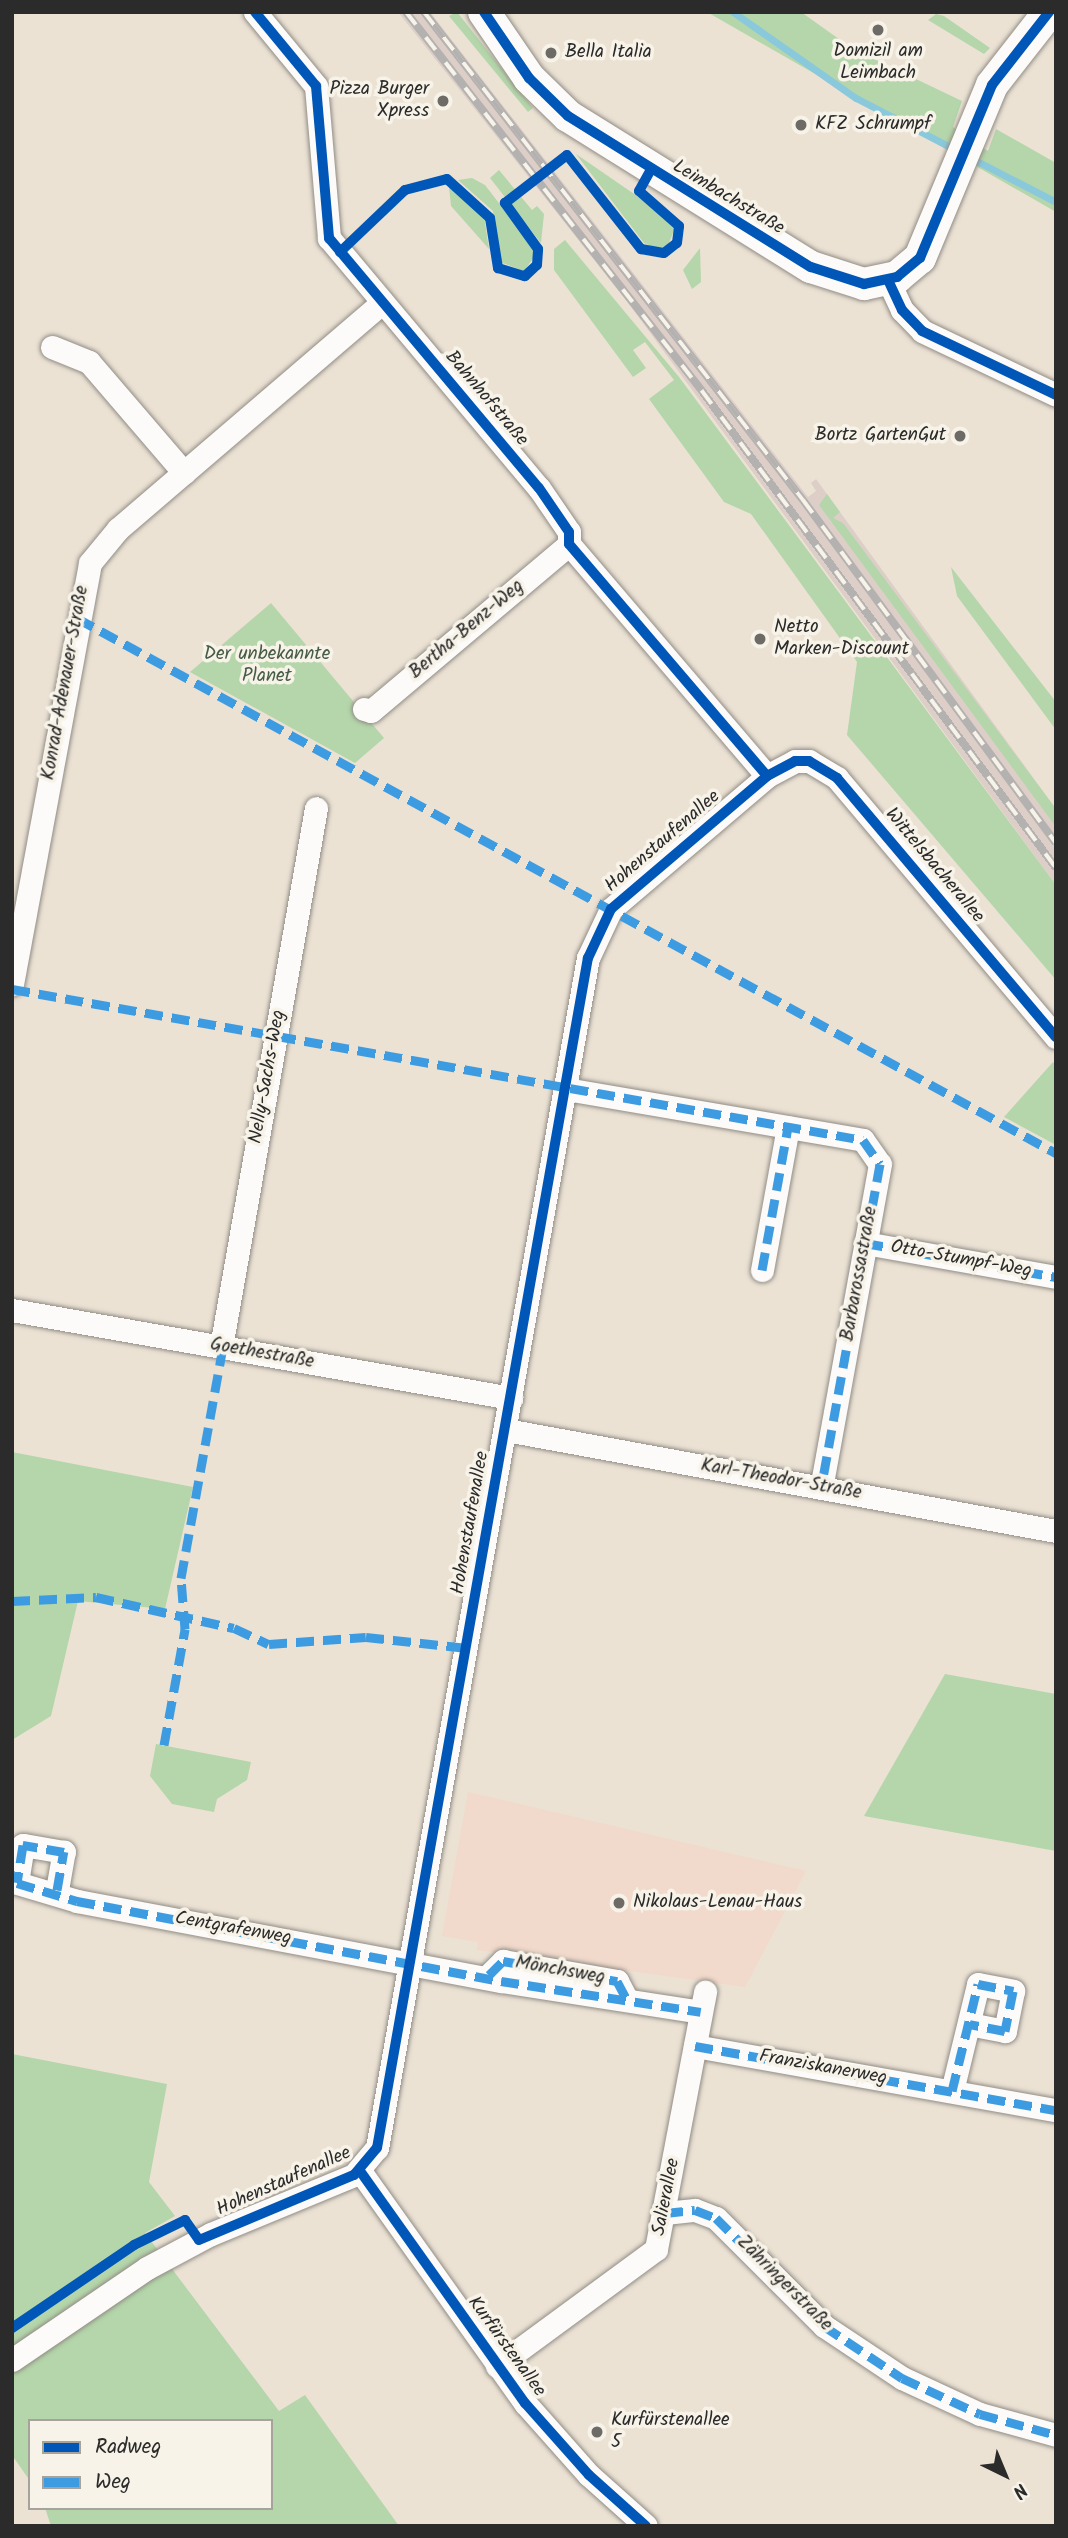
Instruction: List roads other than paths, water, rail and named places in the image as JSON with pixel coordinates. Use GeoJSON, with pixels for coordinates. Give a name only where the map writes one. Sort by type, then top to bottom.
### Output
{"type":"FeatureCollection","features":[{"type":"Feature","properties":{"kind":"street","name":"Bahnhofstraße"},"geometry":{"type":"LineString","coordinates":[[255,12],[316,86],[329,238],[539,488],[569,533],[569,544],[767,776]]}},
{"type":"Feature","properties":{"kind":"street","name":"Leimbachstraße"},"geometry":{"type":"LineString","coordinates":[[484,12],[547,98],[650,171],[820,272],[854,283],[888,280]]}},
{"type":"Feature","properties":{"kind":"street"},"geometry":{"type":"LineString","coordinates":[[1049,12],[1012,53],[972,130],[923,253],[888,280],[902,310],[922,331],[1056,395]]}},
{"type":"Feature","properties":{"kind":"street","name":"Konrad-Adenauer-Straße"},"geometry":{"type":"LineString","coordinates":[[12,984],[86,572],[106,540],[382,303]]}},
{"type":"Feature","properties":{"kind":"street"},"geometry":{"type":"LineString","coordinates":[[52,347],[89,362],[184,473]]}},
{"type":"Feature","properties":{"kind":"street","name":"Bertha-Benz-Weg"},"geometry":{"type":"LineString","coordinates":[[364,709],[371,711],[569,544]]}},
{"type":"Feature","properties":{"kind":"street","name":"Wittelsbacherallee"},"geometry":{"type":"LineString","coordinates":[[767,776],[795,761],[809,761],[837,778],[1056,1037]]}},
{"type":"Feature","properties":{"kind":"street","name":"Hohenstaufenallee"},"geometry":{"type":"LineString","coordinates":[[12,2360],[157,2263],[360,2171],[379,2142],[588,958],[605,917],[767,776]]}},
{"type":"Feature","properties":{"kind":"street","name":"Nelly-Sachs-Weg"},"geometry":{"type":"LineString","coordinates":[[221,1347],[316,807]]}},
{"type":"Feature","properties":{"kind":"street","name":"Barbarossastraße"},"geometry":{"type":"LineString","coordinates":[[565,1089],[863,1140],[880,1164],[821,1488]]}},
{"type":"Feature","properties":{"kind":"street"},"geometry":{"type":"LineString","coordinates":[[762,1270],[788,1127]]}},
{"type":"Feature","properties":{"kind":"street","name":"Otto-Stumpf-Weg"},"geometry":{"type":"LineString","coordinates":[[865,1243],[1056,1277]]}},
{"type":"Feature","properties":{"kind":"street","name":"Goethestraße"},"geometry":{"type":"LineString","coordinates":[[12,1310],[511,1398]]}},
{"type":"Feature","properties":{"kind":"street","name":"Karl-Theodor-Straße"},"geometry":{"type":"LineString","coordinates":[[506,1430],[1056,1531]]}},
{"type":"Feature","properties":{"kind":"street","name":"Centgrafenweg"},"geometry":{"type":"LineString","coordinates":[[57,1890],[77,1900],[412,1961]]}},
{"type":"Feature","properties":{"kind":"street","name":"Mönchsweg"},"geometry":{"type":"LineString","coordinates":[[412,1961],[489,1975],[503,1961],[617,1981],[626,1998],[703,2002]]}},
{"type":"Feature","properties":{"kind":"street","name":"Salierallee"},"geometry":{"type":"LineString","coordinates":[[497,2365],[644,2261],[658,2245],[703,2002]]}},
{"type":"Feature","properties":{"kind":"street"},"geometry":{"type":"LineString","coordinates":[[952,2091],[961,2035],[970,2024]]}},
{"type":"Feature","properties":{"kind":"street","name":"Franziskanerweg"},"geometry":{"type":"LineString","coordinates":[[695,2046],[1056,2110]]}},
{"type":"Feature","properties":{"kind":"street","name":"Kurfürstenallee"},"geometry":{"type":"LineString","coordinates":[[360,2171],[497,2365],[571,2457],[646,2526]]}},
{"type":"Feature","properties":{"kind":"street","name":"Zähringerstraße"},"geometry":{"type":"LineString","coordinates":[[665,2213],[695,2210],[716,2218],[824,2326],[902,2378],[980,2414],[1056,2435]]}},
{"type":"Feature","properties":{"kind":"waterway"},"geometry":{"type":"LineString","coordinates":[[733,12],[856,98],[958,151]]}},
{"type":"Feature","properties":{"kind":"waterway"},"geometry":{"type":"LineString","coordinates":[[971,158],[1056,202]]}},
{"type":"Feature","properties":{"kind":"railway"},"geometry":{"type":"LineString","coordinates":[[406,12],[702,391],[1056,868]]}},
{"type":"Feature","properties":{"kind":"railway"},"geometry":{"type":"LineString","coordinates":[[424,12],[803,500],[1056,843]]}},
{"type":"Feature","properties":{"kind":"place","name":"Domizil am Leimbach"},"geometry":{"type":"Point","coordinates":[878,30]}},
{"type":"Feature","properties":{"kind":"place","name":"Bella Italia"},"geometry":{"type":"Point","coordinates":[551,53]}},
{"type":"Feature","properties":{"kind":"place","name":"Pizza Burger Xpress"},"geometry":{"type":"Point","coordinates":[443,101]}},
{"type":"Feature","properties":{"kind":"place","name":"KFZ Schrumpf"},"geometry":{"type":"Point","coordinates":[801,125]}},
{"type":"Feature","properties":{"kind":"place","name":"Bortz GartenGut"},"geometry":{"type":"Point","coordinates":[960,436]}},
{"type":"Feature","properties":{"kind":"place","name":"Netto Marken-Discount"},"geometry":{"type":"Point","coordinates":[760,639]}},
{"type":"Feature","properties":{"kind":"place","name":"Nikolaus-Lenau-Haus"},"geometry":{"type":"Point","coordinates":[619,1903]}},
{"type":"Feature","properties":{"kind":"place","name":"Kurfürstenallee 5"},"geometry":{"type":"Point","coordinates":[597,2432]}},
{"type":"Feature","properties":{"kind":"park label","name":"Der unbekannte Planet"},"geometry":{"type":"Point","coordinates":[267,666]}}]}
